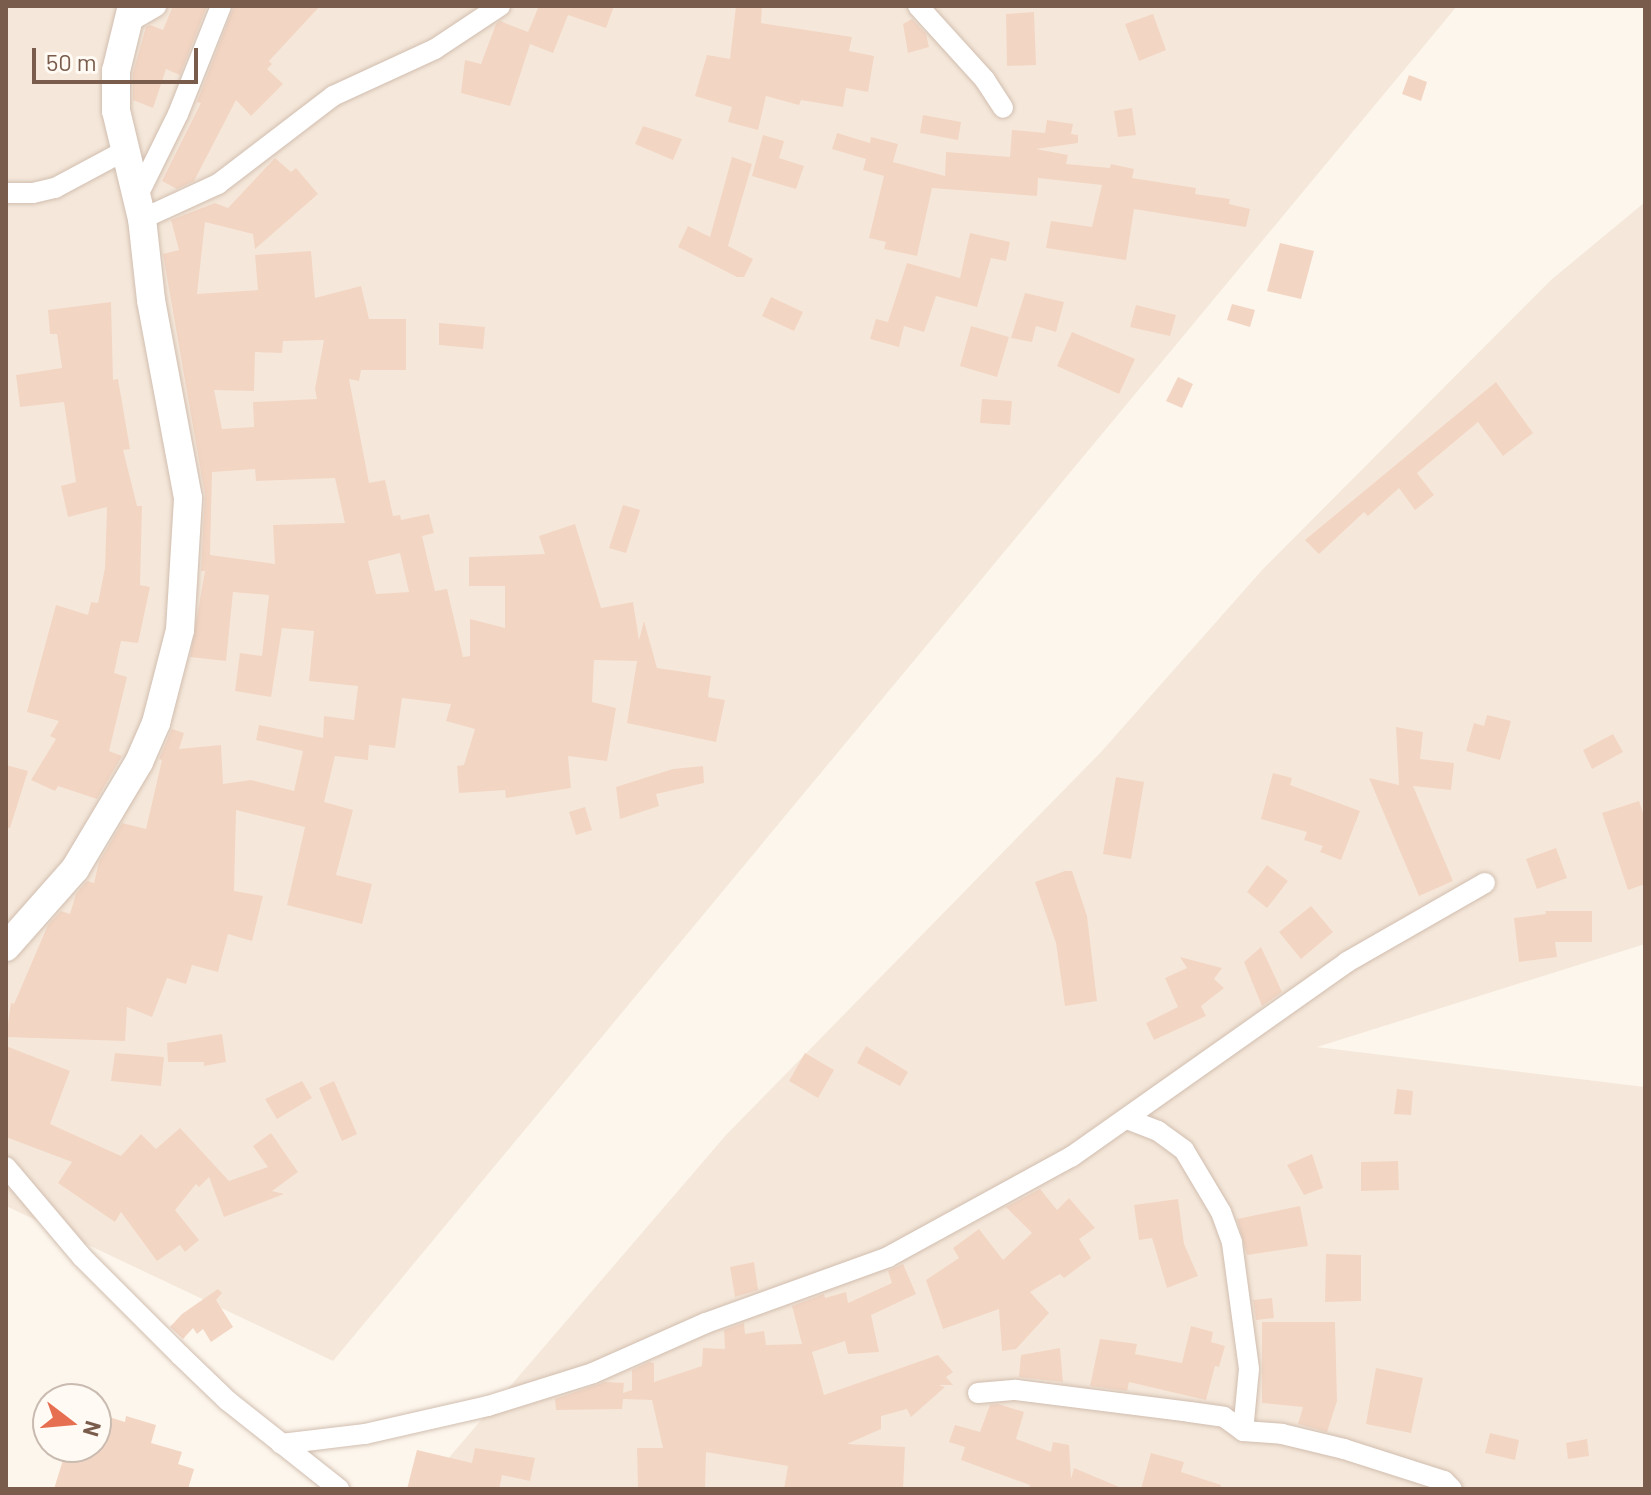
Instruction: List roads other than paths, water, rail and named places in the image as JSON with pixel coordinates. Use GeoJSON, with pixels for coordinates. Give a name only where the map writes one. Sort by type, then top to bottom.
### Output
{"type":"FeatureCollection","features":[{"type":"Feature","properties":{"kind":"main road"},"geometry":{"type":"LineString","coordinates":[[6,947],[75,869],[139,762],[156,723],[180,630],[188,498],[151,300],[139,208],[116,111],[115,91],[130,14]]}},
{"type":"Feature","properties":{"kind":"street"},"geometry":{"type":"LineString","coordinates":[[130,14],[157,6]]}},
{"type":"Feature","properties":{"kind":"street"},"geometry":{"type":"LineString","coordinates":[[139,208],[221,6]]}},
{"type":"Feature","properties":{"kind":"street"},"geometry":{"type":"LineString","coordinates":[[139,208],[208,190],[333,96],[435,49],[500,6]]}},
{"type":"Feature","properties":{"kind":"street"},"geometry":{"type":"LineString","coordinates":[[918,6],[985,80],[1003,108]]}},
{"type":"Feature","properties":{"kind":"street"},"geometry":{"type":"LineString","coordinates":[[6,193],[33,193],[55,188],[126,150]]}},
{"type":"Feature","properties":{"kind":"street"},"geometry":{"type":"LineString","coordinates":[[281,1444],[365,1434],[488,1406],[593,1373],[706,1323],[888,1257],[1071,1157],[1347,962],[1485,883]]}},
{"type":"Feature","properties":{"kind":"street"},"geometry":{"type":"LineString","coordinates":[[1127,1119],[1158,1131],[1184,1150],[1221,1212],[1232,1243],[1249,1369],[1243,1431]]}},
{"type":"Feature","properties":{"kind":"street"},"geometry":{"type":"LineString","coordinates":[[6,1167],[63,1235],[134,1310],[228,1401],[339,1489]]}},
{"type":"Feature","properties":{"kind":"street"},"geometry":{"type":"LineString","coordinates":[[978,1393],[1016,1390],[1224,1417],[1243,1431],[1282,1434],[1344,1449],[1444,1481],[1452,1489]]}}]}
